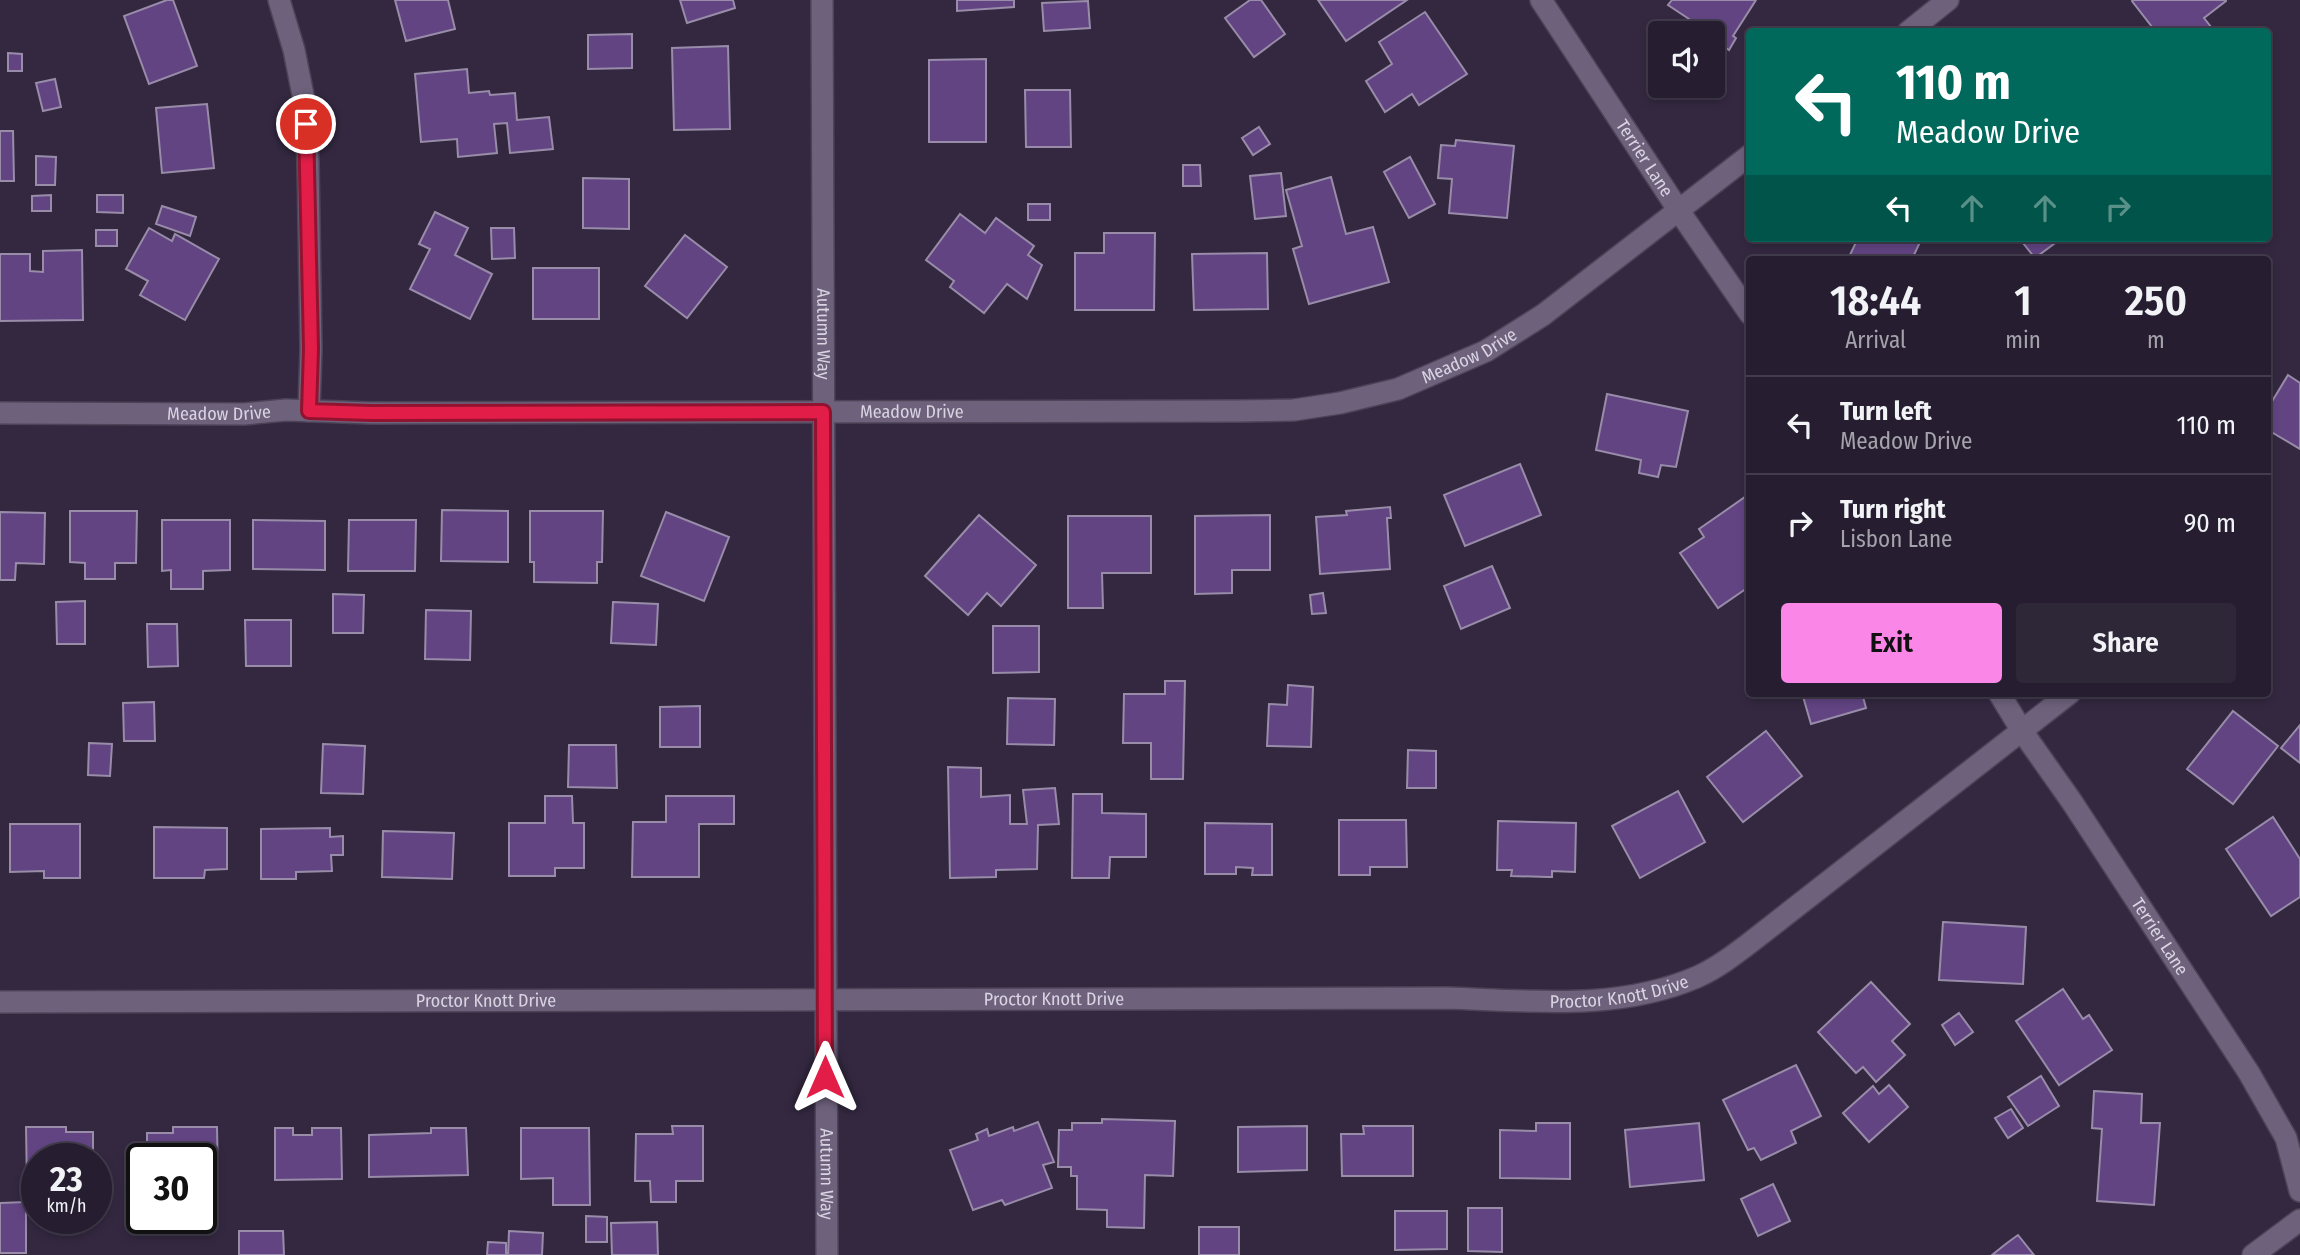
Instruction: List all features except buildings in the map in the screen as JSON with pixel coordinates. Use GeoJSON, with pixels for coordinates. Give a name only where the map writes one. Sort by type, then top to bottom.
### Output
{"type":"FeatureCollection","features":[{"type":"Feature","properties":{"kind":"street"},"geometry":{"type":"LineString","coordinates":[[279,0],[294,50],[305,105],[311,349],[309,411]]}},
{"type":"Feature","properties":{"kind":"street","name":"Autumn Way"},"geometry":{"type":"LineString","coordinates":[[822,0],[827,1255]]}},
{"type":"Feature","properties":{"kind":"street","name":"Terrier Lane"},"geometry":{"type":"LineString","coordinates":[[1541,0],[1746,308]]}},
{"type":"Feature","properties":{"kind":"street"},"geometry":{"type":"LineString","coordinates":[[1913,28],[1948,0]]}},
{"type":"Feature","properties":{"kind":"street","name":"Meadow Drive"},"geometry":{"type":"LineString","coordinates":[[0,413],[244,414],[286,410],[371,413],[1294,410],[1340,403],[1398,389],[1486,351],[1543,314],[1746,158]]}},
{"type":"Feature","properties":{"kind":"street","name":"Terrier Lane"},"geometry":{"type":"LineString","coordinates":[[2001,697],[2249,1073],[2286,1138],[2300,1191]]}},
{"type":"Feature","properties":{"kind":"street","name":"Proctor Knott Drive"},"geometry":{"type":"LineString","coordinates":[[0,1002],[1448,998],[1566,1002],[1634,997],[1699,976],[1722,963],[2065,697]]}},
{"type":"Feature","properties":{"kind":"street"},"geometry":{"type":"LineString","coordinates":[[2253,1255],[2300,1220]]}},
{"type":"Feature","properties":{"kind":"route"},"geometry":{"type":"LineString","coordinates":[[306,124],[311,349],[309,411],[823,412],[825,1077]]}}]}
